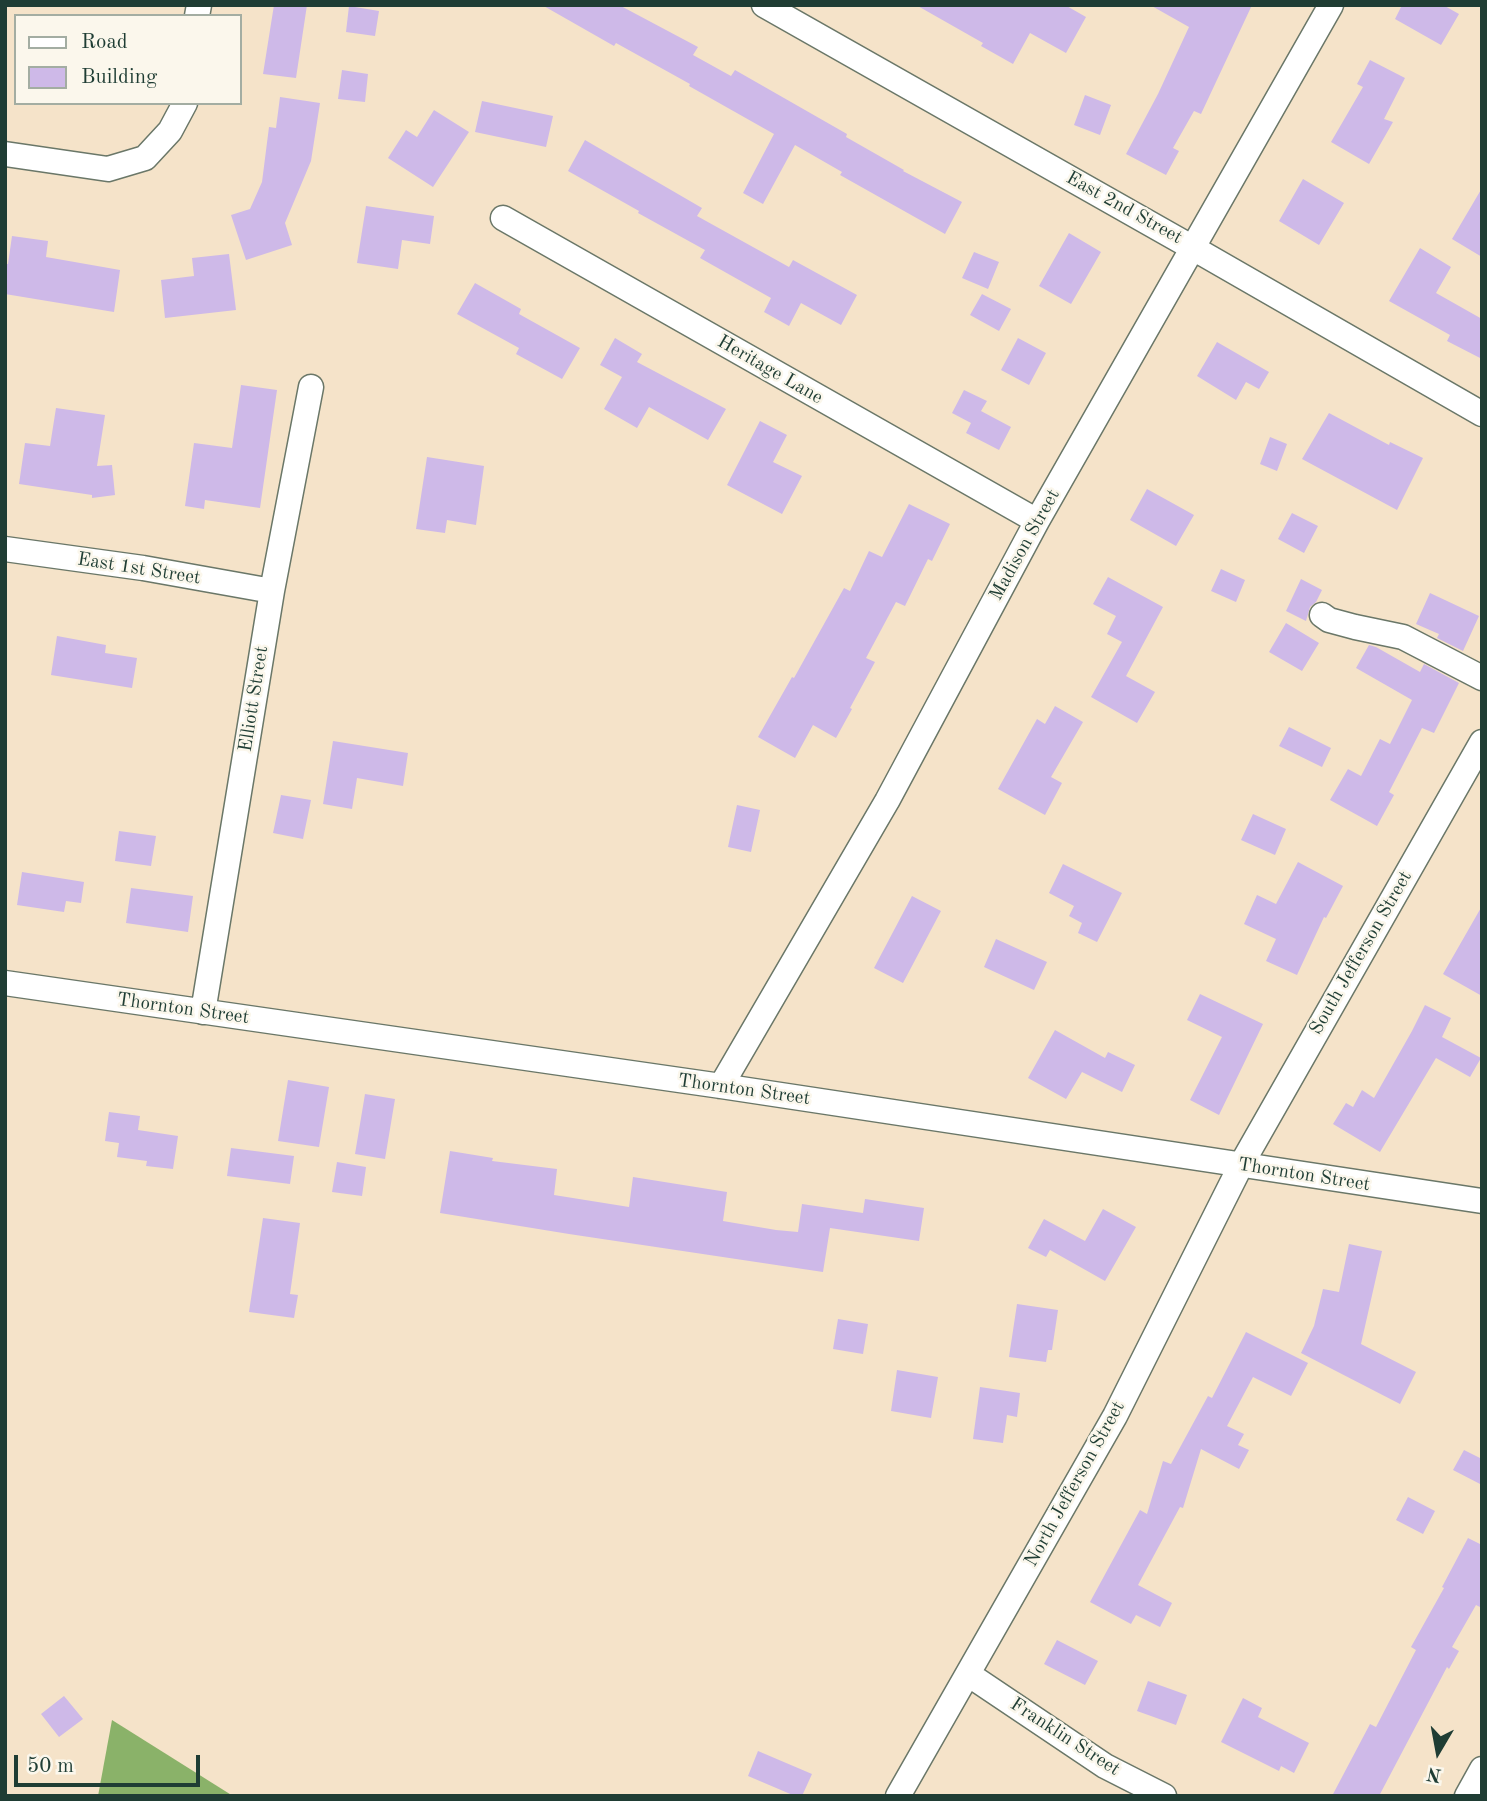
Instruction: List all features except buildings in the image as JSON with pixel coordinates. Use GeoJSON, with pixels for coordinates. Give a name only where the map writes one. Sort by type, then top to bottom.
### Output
{"type":"FeatureCollection","features":[{"type":"Feature","properties":{"kind":"street","name":"East 2nd Street"},"geometry":{"type":"LineString","coordinates":[[764,5],[1482,414]]}},
{"type":"Feature","properties":{"kind":"street","name":"Madison Street"},"geometry":{"type":"LineString","coordinates":[[720,1086],[887,801],[1037,521],[1331,5]]}},
{"type":"Feature","properties":{"kind":"street"},"geometry":{"type":"LineString","coordinates":[[5,154],[108,169],[145,158],[170,131],[184,105]]}},
{"type":"Feature","properties":{"kind":"street","name":"Heritage Lane"},"geometry":{"type":"LineString","coordinates":[[503,218],[1037,521]]}},
{"type":"Feature","properties":{"kind":"street","name":"Elliott Street"},"geometry":{"type":"LineString","coordinates":[[203,1012],[272,591],[311,387]]}},
{"type":"Feature","properties":{"kind":"street","name":"East 1st Street"},"geometry":{"type":"LineString","coordinates":[[5,549],[143,568],[272,591]]}},
{"type":"Feature","properties":{"kind":"street"},"geometry":{"type":"LineString","coordinates":[[1322,615],[1329,620],[1403,637],[1482,678]]}},
{"type":"Feature","properties":{"kind":"street","name":"South Jefferson Street"},"geometry":{"type":"LineString","coordinates":[[1241,1165],[1482,742]]}},
{"type":"Feature","properties":{"kind":"street","name":"Thornton Street"},"geometry":{"type":"LineString","coordinates":[[5,983],[720,1086],[1482,1201]]}},
{"type":"Feature","properties":{"kind":"street","name":"North Jefferson Street"},"geometry":{"type":"LineString","coordinates":[[898,1796],[1115,1416],[1241,1165]]}},
{"type":"Feature","properties":{"kind":"street","name":"Franklin Street"},"geometry":{"type":"LineString","coordinates":[[968,1674],[1105,1766],[1164,1796]]}},
{"type":"Feature","properties":{"kind":"street"},"geometry":{"type":"LineString","coordinates":[[1467,1796],[1482,1769]]}},
{"type":"Feature","properties":{"kind":"green space"},"geometry":{"type":"Polygon","coordinates":[[[112,1720],[233,1796],[98,1796],[112,1720]]]}}]}
